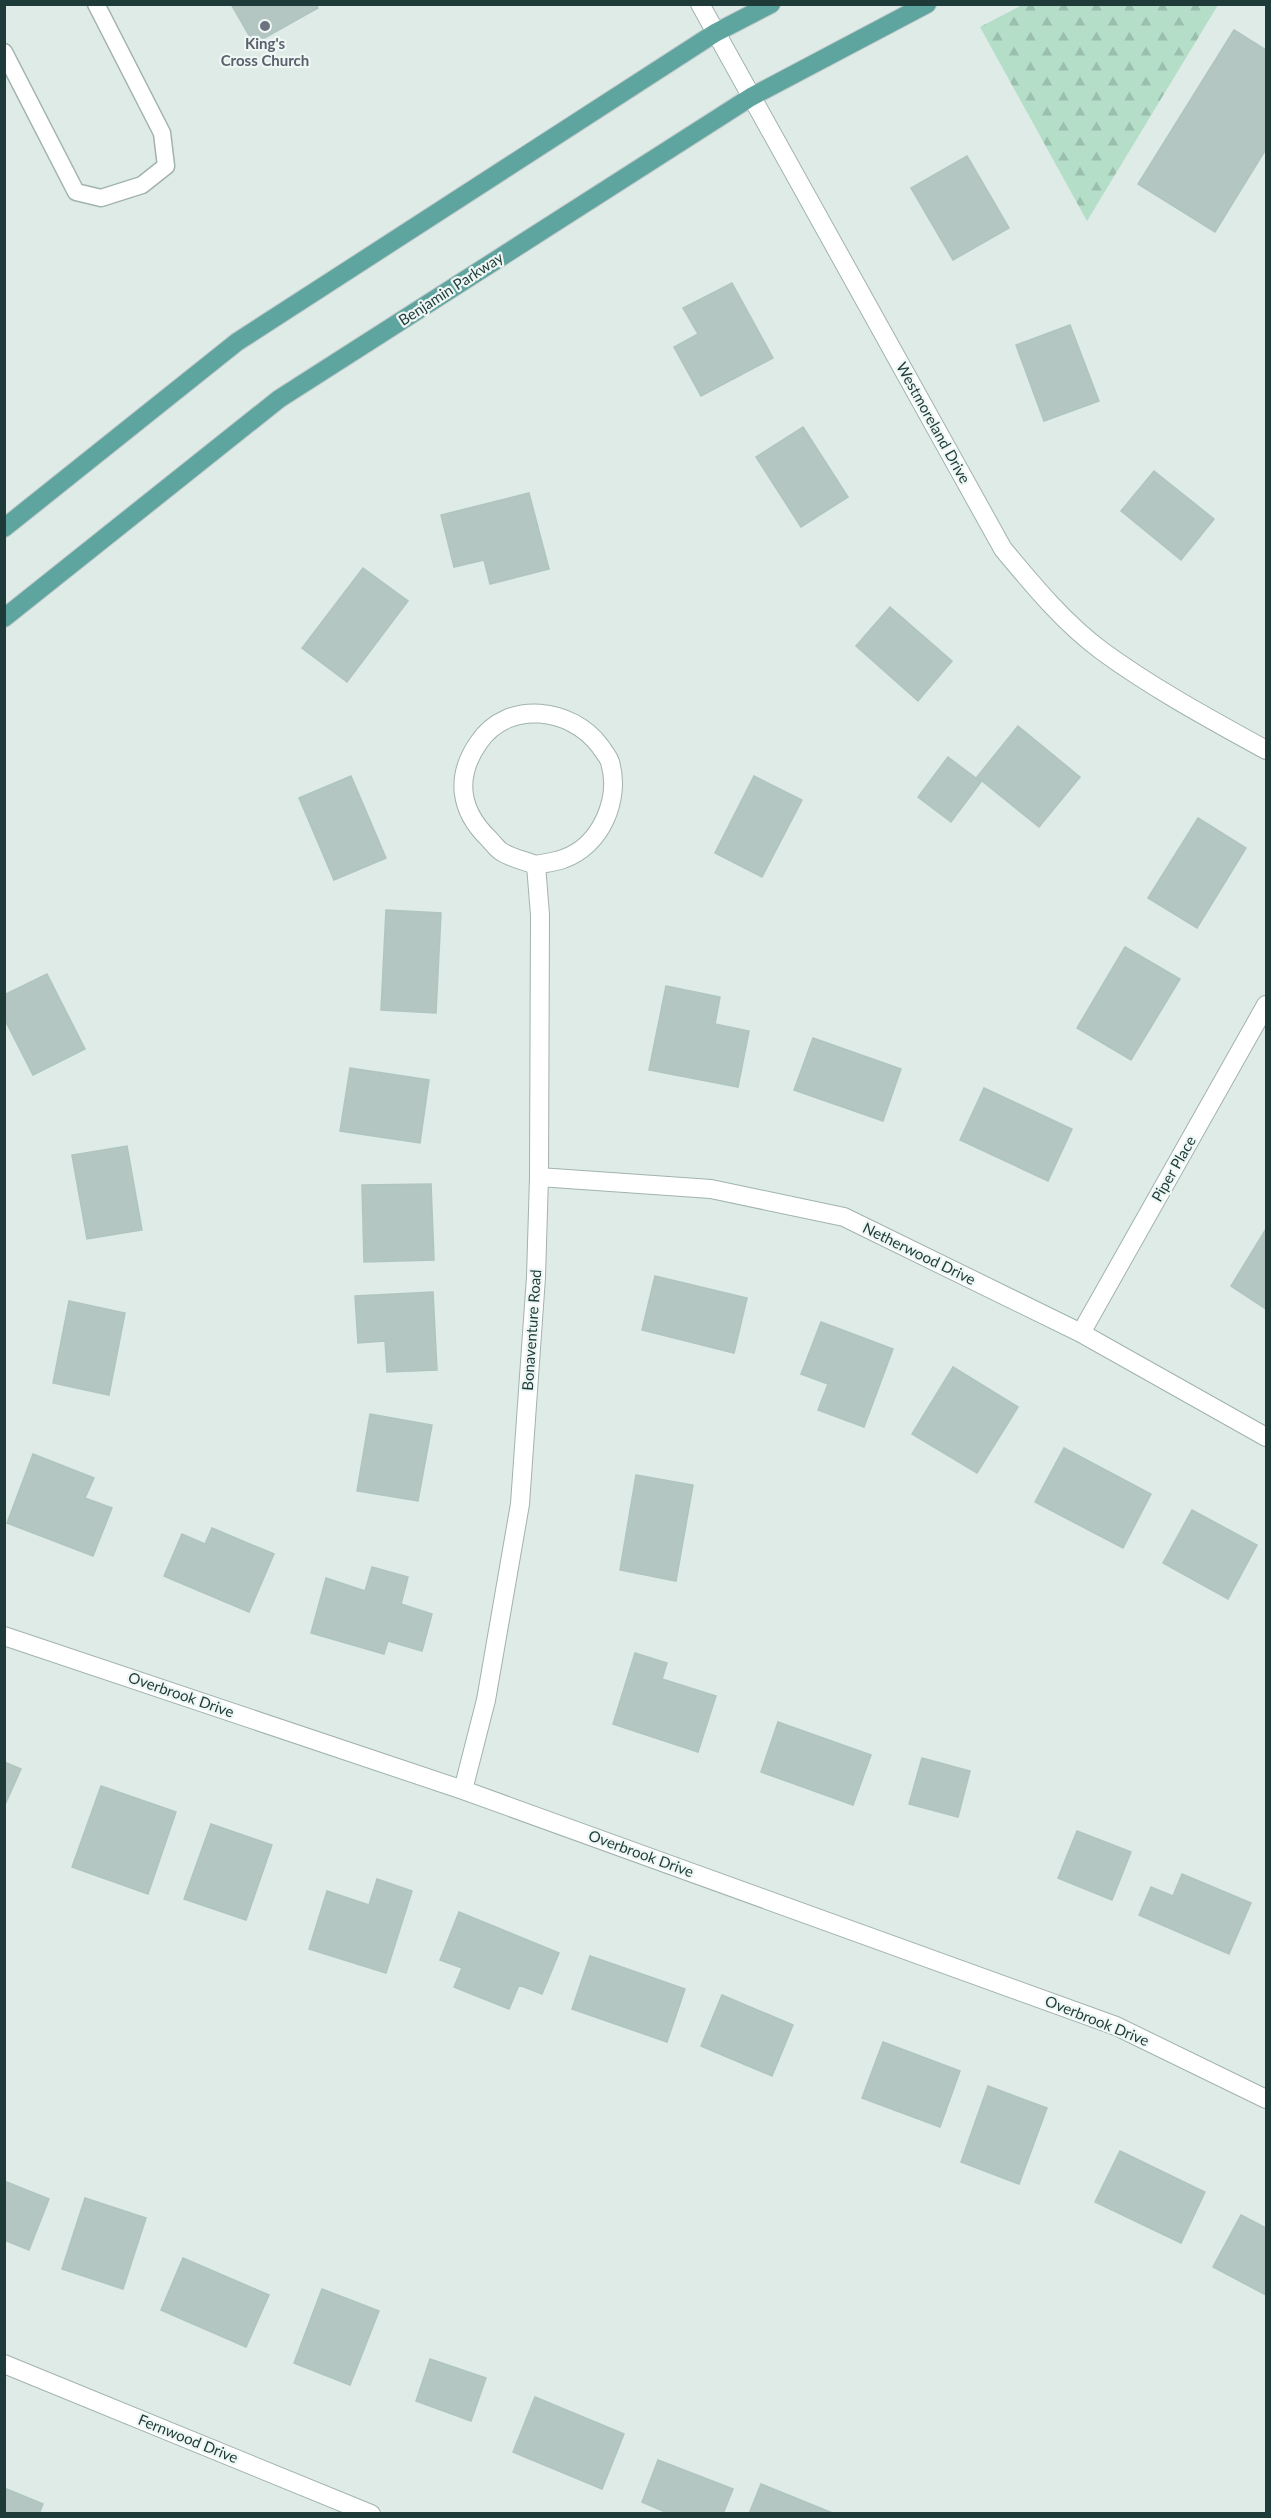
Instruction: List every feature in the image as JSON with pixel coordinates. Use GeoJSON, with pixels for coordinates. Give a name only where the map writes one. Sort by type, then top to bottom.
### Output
{"type":"FeatureCollection","features":[{"type":"Feature","properties":{"kind":"main road"},"geometry":{"type":"LineString","coordinates":[[4,528],[237,342],[715,33],[771,4]]}},
{"type":"Feature","properties":{"kind":"main road","name":"Benjamin Parkway"},"geometry":{"type":"LineString","coordinates":[[4,618],[279,399],[751,97],[927,4]]}},
{"type":"Feature","properties":{"kind":"street","name":"Westmoreland Drive"},"geometry":{"type":"LineString","coordinates":[[700,4],[1003,549],[1046,600],[1100,650],[1180,703],[1266,750]]}},
{"type":"Feature","properties":{"kind":"street"},"geometry":{"type":"LineString","coordinates":[[531,713],[560,716],[591,734],[610,760],[613,792],[605,823],[587,844],[565,859],[536,865],[502,852],[478,828],[465,803],[462,781],[470,756],[484,735],[507,718],[531,713]]}},
{"type":"Feature","properties":{"kind":"street","name":"Bonaventure Road"},"geometry":{"type":"LineString","coordinates":[[463,1790],[486,1700],[520,1504],[536,1277],[539,1178],[540,915],[536,865]]}},
{"type":"Feature","properties":{"kind":"street","name":"Piper Place"},"geometry":{"type":"LineString","coordinates":[[1081,1333],[1266,1005]]}},
{"type":"Feature","properties":{"kind":"street","name":"Netherwood Drive"},"geometry":{"type":"LineString","coordinates":[[539,1178],[711,1189],[844,1217],[1081,1333],[1266,1437]]}},
{"type":"Feature","properties":{"kind":"street","name":"Overbrook Drive"},"geometry":{"type":"LineString","coordinates":[[4,1636],[463,1790],[1116,2026],[1266,2099]]}},
{"type":"Feature","properties":{"kind":"street","name":"Fernwood Drive"},"geometry":{"type":"LineString","coordinates":[[4,2364],[371,2514]]}},
{"type":"Feature","properties":{"kind":"lane"},"geometry":{"type":"LineString","coordinates":[[4,52],[76,192],[101,198],[142,185],[166,166],[162,133],[96,4]]}},
{"type":"Feature","properties":{"kind":"green space"},"geometry":{"type":"Polygon","coordinates":[[[1024,4],[1218,5],[1087,221],[980,27],[1024,4]]]}},
{"type":"Feature","properties":{"kind":"building","name":"King's Cross Church"},"geometry":{"type":"Polygon","coordinates":[[[231,4],[316,4],[318,8],[254,44],[231,4]]]}},
{"type":"Feature","properties":{"kind":"building"},"geometry":{"type":"Polygon","coordinates":[[[1234,30],[1266,50],[1266,149],[1215,232],[1138,184],[1234,30]]]}},
{"type":"Feature","properties":{"kind":"building"},"geometry":{"type":"Polygon","coordinates":[[[967,156],[1009,228],[953,260],[911,188],[967,156]]]}},
{"type":"Feature","properties":{"kind":"building"},"geometry":{"type":"Polygon","coordinates":[[[732,283],[773,358],[701,396],[674,347],[698,334],[683,308],[732,283]]]}},
{"type":"Feature","properties":{"kind":"building"},"geometry":{"type":"Polygon","coordinates":[[[1070,325],[1099,401],[1044,421],[1016,345],[1070,325]]]}},
{"type":"Feature","properties":{"kind":"building"},"geometry":{"type":"Polygon","coordinates":[[[803,427],[848,497],[801,527],[756,457],[803,427]]]}},
{"type":"Feature","properties":{"kind":"building"},"geometry":{"type":"Polygon","coordinates":[[[1154,471],[1214,519],[1181,560],[1121,511],[1154,471]]]}},
{"type":"Feature","properties":{"kind":"building"},"geometry":{"type":"Polygon","coordinates":[[[529,493],[549,569],[490,584],[484,560],[454,567],[441,515],[529,493]]]}},
{"type":"Feature","properties":{"kind":"building"},"geometry":{"type":"Polygon","coordinates":[[[363,568],[408,601],[347,682],[302,648],[363,568]]]}},
{"type":"Feature","properties":{"kind":"building"},"geometry":{"type":"Polygon","coordinates":[[[890,607],[952,661],[918,701],[856,646],[890,607]]]}},
{"type":"Feature","properties":{"kind":"building"},"geometry":{"type":"Polygon","coordinates":[[[1018,726],[1080,777],[1039,827],[977,777],[1018,726]]]}},
{"type":"Feature","properties":{"kind":"building"},"geometry":{"type":"Polygon","coordinates":[[[948,757],[981,782],[951,822],[918,797],[948,757]]]}},
{"type":"Feature","properties":{"kind":"building"},"geometry":{"type":"Polygon","coordinates":[[[351,776],[386,858],[334,880],[299,798],[351,776]]]}},
{"type":"Feature","properties":{"kind":"building"},"geometry":{"type":"Polygon","coordinates":[[[754,776],[802,800],[762,877],[715,853],[754,776]]]}},
{"type":"Feature","properties":{"kind":"building"},"geometry":{"type":"Polygon","coordinates":[[[1198,818],[1246,848],[1197,928],[1148,898],[1198,818]]]}},
{"type":"Feature","properties":{"kind":"building"},"geometry":{"type":"Polygon","coordinates":[[[386,910],[441,913],[436,1013],[381,1010],[386,910]]]}},
{"type":"Feature","properties":{"kind":"building"},"geometry":{"type":"Polygon","coordinates":[[[1125,947],[1180,979],[1131,1060],[1077,1028],[1125,947]]]}},
{"type":"Feature","properties":{"kind":"building"},"geometry":{"type":"Polygon","coordinates":[[[47,974],[85,1049],[33,1075],[4,1018],[4,995],[47,974]]]}},
{"type":"Feature","properties":{"kind":"building"},"geometry":{"type":"Polygon","coordinates":[[[666,986],[720,997],[715,1024],[749,1031],[738,1087],[649,1070],[666,986]]]}},
{"type":"Feature","properties":{"kind":"building"},"geometry":{"type":"Polygon","coordinates":[[[813,1038],[901,1069],[883,1121],[794,1090],[813,1038]]]}},
{"type":"Feature","properties":{"kind":"building"},"geometry":{"type":"Polygon","coordinates":[[[350,1068],[429,1080],[420,1143],[340,1131],[350,1068]]]}},
{"type":"Feature","properties":{"kind":"building"},"geometry":{"type":"Polygon","coordinates":[[[984,1088],[1072,1129],[1048,1181],[960,1140],[984,1088]]]}},
{"type":"Feature","properties":{"kind":"building"},"geometry":{"type":"Polygon","coordinates":[[[127,1146],[142,1230],[87,1239],[72,1155],[127,1146]]]}},
{"type":"Feature","properties":{"kind":"building"},"geometry":{"type":"Polygon","coordinates":[[[431,1184],[434,1260],[364,1262],[362,1185],[431,1184]]]}},
{"type":"Feature","properties":{"kind":"building"},"geometry":{"type":"Polygon","coordinates":[[[1266,1229],[1266,1309],[1231,1286],[1266,1229]]]}},
{"type":"Feature","properties":{"kind":"building"},"geometry":{"type":"Polygon","coordinates":[[[655,1276],[747,1298],[734,1353],[642,1330],[655,1276]]]}},
{"type":"Feature","properties":{"kind":"building"},"geometry":{"type":"Polygon","coordinates":[[[433,1292],[437,1370],[387,1372],[385,1341],[358,1343],[355,1296],[433,1292]]]}},
{"type":"Feature","properties":{"kind":"building"},"geometry":{"type":"Polygon","coordinates":[[[69,1301],[125,1313],[109,1395],[53,1383],[69,1301]]]}},
{"type":"Feature","properties":{"kind":"building"},"geometry":{"type":"Polygon","coordinates":[[[821,1322],[893,1349],[864,1427],[818,1410],[828,1384],[801,1374],[821,1322]]]}},
{"type":"Feature","properties":{"kind":"building"},"geometry":{"type":"Polygon","coordinates":[[[953,1367],[1018,1407],[977,1473],[912,1434],[953,1367]]]}},
{"type":"Feature","properties":{"kind":"building"},"geometry":{"type":"Polygon","coordinates":[[[370,1414],[432,1425],[418,1501],[357,1491],[370,1414]]]}},
{"type":"Feature","properties":{"kind":"building"},"geometry":{"type":"Polygon","coordinates":[[[1064,1448],[1151,1494],[1123,1548],[1035,1502],[1064,1448]]]}},
{"type":"Feature","properties":{"kind":"building"},"geometry":{"type":"Polygon","coordinates":[[[33,1454],[94,1478],[85,1498],[112,1508],[93,1556],[7,1523],[33,1454]]]}},
{"type":"Feature","properties":{"kind":"building"},"geometry":{"type":"Polygon","coordinates":[[[636,1475],[693,1485],[676,1581],[620,1570],[636,1475]]]}},
{"type":"Feature","properties":{"kind":"building"},"geometry":{"type":"Polygon","coordinates":[[[1192,1510],[1257,1545],[1228,1599],[1163,1563],[1192,1510]]]}},
{"type":"Feature","properties":{"kind":"building"},"geometry":{"type":"Polygon","coordinates":[[[212,1528],[274,1554],[249,1612],[164,1576],[182,1534],[205,1544],[212,1528]]]}},
{"type":"Feature","properties":{"kind":"building"},"geometry":{"type":"Polygon","coordinates":[[[372,1567],[408,1577],[401,1604],[432,1614],[422,1651],[388,1641],[384,1654],[311,1633],[326,1578],[365,1591],[372,1567]]]}},
{"type":"Feature","properties":{"kind":"building"},"geometry":{"type":"Polygon","coordinates":[[[635,1653],[667,1663],[662,1679],[716,1696],[698,1752],[613,1724],[635,1653]]]}},
{"type":"Feature","properties":{"kind":"building"},"geometry":{"type":"Polygon","coordinates":[[[778,1722],[871,1755],[853,1805],[761,1772],[778,1722]]]}},
{"type":"Feature","properties":{"kind":"building"},"geometry":{"type":"Polygon","coordinates":[[[922,1758],[970,1771],[958,1817],[909,1804],[922,1758]]]}},
{"type":"Feature","properties":{"kind":"building"},"geometry":{"type":"Polygon","coordinates":[[[4,1762],[21,1769],[4,1807],[4,1762]]]}},
{"type":"Feature","properties":{"kind":"building"},"geometry":{"type":"Polygon","coordinates":[[[101,1786],[176,1812],[148,1894],[72,1867],[101,1786]]]}},
{"type":"Feature","properties":{"kind":"building"},"geometry":{"type":"Polygon","coordinates":[[[211,1824],[272,1845],[246,1920],[184,1899],[211,1824]]]}},
{"type":"Feature","properties":{"kind":"building"},"geometry":{"type":"Polygon","coordinates":[[[1077,1831],[1131,1852],[1112,1900],[1058,1878],[1077,1831]]]}},
{"type":"Feature","properties":{"kind":"building"},"geometry":{"type":"Polygon","coordinates":[[[1182,1874],[1251,1903],[1229,1954],[1139,1915],[1151,1887],[1173,1896],[1182,1874]]]}},
{"type":"Feature","properties":{"kind":"building"},"geometry":{"type":"Polygon","coordinates":[[[377,1879],[412,1891],[386,1973],[309,1949],[327,1891],[369,1905],[377,1879]]]}},
{"type":"Feature","properties":{"kind":"building"},"geometry":{"type":"Polygon","coordinates":[[[459,1912],[559,1953],[542,1994],[519,1985],[509,2009],[454,1987],[462,1968],[440,1960],[459,1912]]]}},
{"type":"Feature","properties":{"kind":"building"},"geometry":{"type":"Polygon","coordinates":[[[590,1956],[685,1989],[667,2042],[572,2009],[590,1956]]]}},
{"type":"Feature","properties":{"kind":"building"},"geometry":{"type":"Polygon","coordinates":[[[722,1995],[793,2025],[772,2076],[701,2046],[722,1995]]]}},
{"type":"Feature","properties":{"kind":"building"},"geometry":{"type":"Polygon","coordinates":[[[883,2042],[960,2071],[940,2127],[862,2098],[883,2042]]]}},
{"type":"Feature","properties":{"kind":"building"},"geometry":{"type":"Polygon","coordinates":[[[988,2086],[1047,2108],[1019,2184],[961,2162],[988,2086]]]}},
{"type":"Feature","properties":{"kind":"building"},"geometry":{"type":"Polygon","coordinates":[[[1120,2151],[1205,2192],[1181,2243],[1095,2202],[1120,2151]]]}},
{"type":"Feature","properties":{"kind":"building"},"geometry":{"type":"Polygon","coordinates":[[[4,2181],[49,2199],[29,2250],[4,2240],[4,2181]]]}},
{"type":"Feature","properties":{"kind":"building"},"geometry":{"type":"Polygon","coordinates":[[[85,2198],[146,2218],[123,2289],[62,2269],[85,2198]]]}},
{"type":"Feature","properties":{"kind":"building"},"geometry":{"type":"Polygon","coordinates":[[[1241,2215],[1266,2228],[1266,2295],[1213,2267],[1241,2215]]]}},
{"type":"Feature","properties":{"kind":"building"},"geometry":{"type":"Polygon","coordinates":[[[183,2258],[269,2295],[246,2347],[161,2310],[183,2258]]]}},
{"type":"Feature","properties":{"kind":"building"},"geometry":{"type":"Polygon","coordinates":[[[322,2289],[379,2311],[350,2385],[294,2363],[322,2289]]]}},
{"type":"Feature","properties":{"kind":"building"},"geometry":{"type":"Polygon","coordinates":[[[430,2359],[486,2378],[471,2421],[416,2401],[430,2359]]]}},
{"type":"Feature","properties":{"kind":"building"},"geometry":{"type":"Polygon","coordinates":[[[535,2397],[624,2434],[602,2489],[513,2452],[535,2397]]]}},
{"type":"Feature","properties":{"kind":"building"},"geometry":{"type":"Polygon","coordinates":[[[658,2460],[733,2489],[723,2514],[670,2514],[642,2502],[658,2460]]]}},
{"type":"Feature","properties":{"kind":"building"},"geometry":{"type":"Polygon","coordinates":[[[761,2484],[835,2514],[749,2514],[761,2484]]]}},
{"type":"Feature","properties":{"kind":"building"},"geometry":{"type":"Polygon","coordinates":[[[4,2488],[43,2504],[39,2514],[4,2514],[4,2488]]]}},
{"type":"Feature","properties":{"kind":"place","name":"King's Cross Church"},"geometry":{"type":"Point","coordinates":[265,26]}}]}
